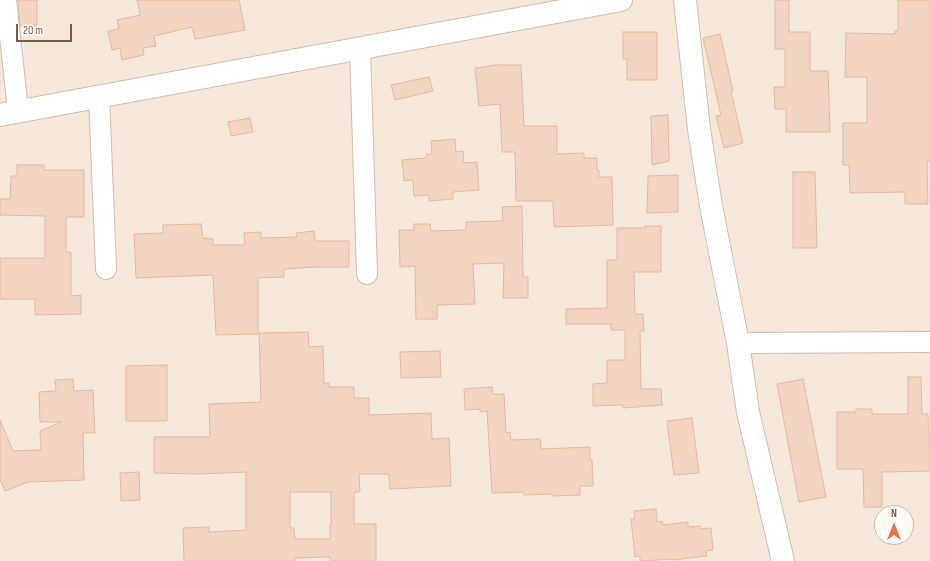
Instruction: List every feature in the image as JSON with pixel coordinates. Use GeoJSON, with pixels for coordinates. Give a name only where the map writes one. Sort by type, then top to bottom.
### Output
{"type":"FeatureCollection","features":[{"type":"Feature","properties":{"kind":"street"},"geometry":{"type":"LineString","coordinates":[[6,0],[9,112],[621,0]]}},
{"type":"Feature","properties":{"kind":"street"},"geometry":{"type":"LineString","coordinates":[[685,0],[699,128],[711,206],[738,344],[748,412],[783,561]]}},
{"type":"Feature","properties":{"kind":"street"},"geometry":{"type":"LineString","coordinates":[[360,48],[367,274]]}},
{"type":"Feature","properties":{"kind":"street"},"geometry":{"type":"LineString","coordinates":[[99,96],[106,269]]}},
{"type":"Feature","properties":{"kind":"street"},"geometry":{"type":"LineString","coordinates":[[738,344],[930,342]]}},
{"type":"Feature","properties":{"kind":"shaded area"},"geometry":{"type":"Polygon","coordinates":[[[0,0],[930,0],[930,561],[0,561],[0,0]]]}},
{"type":"Feature","properties":{"kind":"building"},"geometry":{"type":"Polygon","coordinates":[[[18,0],[37,0],[37,26],[20,26],[18,0]]]}},
{"type":"Feature","properties":{"kind":"building"},"geometry":{"type":"Polygon","coordinates":[[[137,0],[239,0],[245,30],[195,39],[192,27],[154,36],[156,46],[143,48],[144,55],[122,60],[120,48],[112,50],[108,31],[119,29],[117,20],[140,15],[137,0]]]}},
{"type":"Feature","properties":{"kind":"building"},"geometry":{"type":"Polygon","coordinates":[[[775,0],[789,0],[789,32],[810,32],[810,71],[828,71],[830,132],[786,132],[786,109],[775,109],[774,87],[785,87],[785,49],[775,49],[775,0]]]}},
{"type":"Feature","properties":{"kind":"building"},"geometry":{"type":"Polygon","coordinates":[[[898,0],[930,0],[930,161],[927,161],[928,204],[905,204],[905,192],[850,193],[849,165],[843,165],[843,123],[867,123],[867,77],[845,77],[846,33],[895,34],[895,31],[898,31],[898,0]]]}},
{"type":"Feature","properties":{"kind":"building"},"geometry":{"type":"Polygon","coordinates":[[[623,32],[657,32],[657,80],[627,80],[627,59],[623,59],[623,32]]]}},
{"type":"Feature","properties":{"kind":"building"},"geometry":{"type":"Polygon","coordinates":[[[720,34],[733,91],[731,92],[743,143],[724,148],[716,116],[721,115],[703,38],[720,34]]]}},
{"type":"Feature","properties":{"kind":"building"},"geometry":{"type":"Polygon","coordinates":[[[496,65],[521,65],[524,126],[557,126],[557,154],[584,153],[584,158],[597,158],[597,170],[599,170],[599,177],[612,177],[613,225],[554,227],[553,201],[516,201],[515,152],[502,152],[500,104],[479,106],[475,68],[496,65]]]}},
{"type":"Feature","properties":{"kind":"building"},"geometry":{"type":"Polygon","coordinates":[[[429,77],[433,91],[395,100],[391,85],[429,77]]]}},
{"type":"Feature","properties":{"kind":"building"},"geometry":{"type":"Polygon","coordinates":[[[668,115],[669,161],[652,165],[651,116],[668,115]]]}},
{"type":"Feature","properties":{"kind":"building"},"geometry":{"type":"Polygon","coordinates":[[[250,118],[253,132],[231,136],[228,122],[250,118]]]}},
{"type":"Feature","properties":{"kind":"building"},"geometry":{"type":"Polygon","coordinates":[[[455,139],[456,152],[463,151],[464,163],[477,162],[479,190],[453,192],[453,199],[429,201],[429,195],[414,196],[413,180],[404,181],[402,160],[426,158],[426,154],[432,154],[431,141],[455,139]]]}},
{"type":"Feature","properties":{"kind":"building"},"geometry":{"type":"Polygon","coordinates":[[[17,165],[44,165],[44,170],[84,170],[84,217],[66,217],[66,252],[71,252],[71,296],[81,295],[81,314],[35,315],[35,299],[0,299],[0,258],[45,258],[45,216],[0,215],[0,199],[10,199],[11,176],[17,176],[17,165]]]}},
{"type":"Feature","properties":{"kind":"building"},"geometry":{"type":"Polygon","coordinates":[[[793,172],[815,172],[817,248],[793,248],[793,172]]]}},
{"type":"Feature","properties":{"kind":"building"},"geometry":{"type":"Polygon","coordinates":[[[678,175],[678,212],[647,213],[648,176],[678,175]]]}},
{"type":"Feature","properties":{"kind":"building"},"geometry":{"type":"Polygon","coordinates":[[[522,206],[523,277],[528,277],[528,298],[503,298],[504,263],[473,264],[475,304],[437,305],[437,319],[416,319],[415,266],[400,267],[399,230],[414,230],[414,224],[430,224],[431,231],[466,230],[466,222],[503,221],[502,207],[522,206]]]}},
{"type":"Feature","properties":{"kind":"building"},"geometry":{"type":"Polygon","coordinates":[[[201,224],[203,238],[213,239],[213,245],[245,245],[244,233],[261,232],[261,238],[297,237],[296,233],[314,231],[315,241],[349,241],[349,267],[284,269],[284,277],[258,278],[258,334],[216,335],[213,275],[136,278],[134,234],[163,233],[163,225],[201,224]]]}},
{"type":"Feature","properties":{"kind":"building"},"geometry":{"type":"Polygon","coordinates":[[[645,226],[661,226],[661,272],[634,272],[635,314],[643,314],[644,331],[640,331],[641,389],[661,389],[662,405],[623,408],[623,405],[593,406],[593,384],[607,383],[607,360],[625,360],[625,331],[611,330],[611,324],[566,324],[566,309],[607,308],[607,260],[617,260],[617,228],[645,228],[645,226]]]}},
{"type":"Feature","properties":{"kind":"building"},"geometry":{"type":"Polygon","coordinates":[[[308,332],[309,347],[323,346],[324,383],[329,383],[329,387],[354,387],[354,398],[369,398],[369,415],[431,413],[432,439],[449,438],[451,486],[390,489],[389,474],[359,474],[360,492],[354,492],[354,524],[376,524],[376,561],[330,561],[330,557],[295,558],[295,561],[184,561],[183,528],[209,527],[209,532],[246,530],[246,472],[199,474],[154,473],[154,437],[210,437],[209,404],[261,402],[259,333],[308,332]],[[290,492],[290,528],[294,528],[295,539],[330,539],[331,492],[290,492]]]}},
{"type":"Feature","properties":{"kind":"building"},"geometry":{"type":"Polygon","coordinates":[[[440,351],[441,377],[401,378],[400,352],[440,351]]]}},
{"type":"Feature","properties":{"kind":"building"},"geometry":{"type":"Polygon","coordinates":[[[167,365],[167,421],[126,421],[126,366],[167,365]]]}},
{"type":"Feature","properties":{"kind":"building"},"geometry":{"type":"Polygon","coordinates":[[[908,377],[921,377],[922,414],[928,414],[930,442],[929,471],[882,472],[882,505],[864,507],[863,469],[837,469],[837,412],[856,412],[856,409],[872,409],[872,414],[908,414],[908,377]]]}},
{"type":"Feature","properties":{"kind":"building"},"geometry":{"type":"Polygon","coordinates":[[[73,379],[74,391],[93,390],[95,433],[83,433],[84,480],[28,482],[5,491],[0,479],[0,420],[13,451],[41,450],[40,431],[62,422],[40,422],[39,392],[56,391],[55,380],[73,379]]]}},
{"type":"Feature","properties":{"kind":"building"},"geometry":{"type":"Polygon","coordinates":[[[803,379],[826,497],[799,502],[777,384],[803,379]]]}},
{"type":"Feature","properties":{"kind":"building"},"geometry":{"type":"Polygon","coordinates":[[[492,387],[493,394],[504,394],[506,433],[510,432],[511,440],[540,439],[541,449],[590,447],[593,486],[580,486],[580,495],[524,495],[524,492],[492,493],[487,411],[480,412],[480,409],[465,410],[464,389],[492,387]]]}},
{"type":"Feature","properties":{"kind":"building"},"geometry":{"type":"Polygon","coordinates":[[[692,418],[699,473],[674,475],[667,421],[692,418]]]}},
{"type":"Feature","properties":{"kind":"building"},"geometry":{"type":"Polygon","coordinates":[[[139,472],[140,500],[121,501],[120,473],[139,472]]]}},
{"type":"Feature","properties":{"kind":"building"},"geometry":{"type":"Polygon","coordinates":[[[656,509],[657,522],[662,521],[663,525],[688,522],[688,527],[700,526],[700,529],[711,528],[713,550],[706,551],[707,556],[673,560],[640,561],[640,556],[635,557],[631,519],[635,519],[634,511],[656,509]]]}}]}
